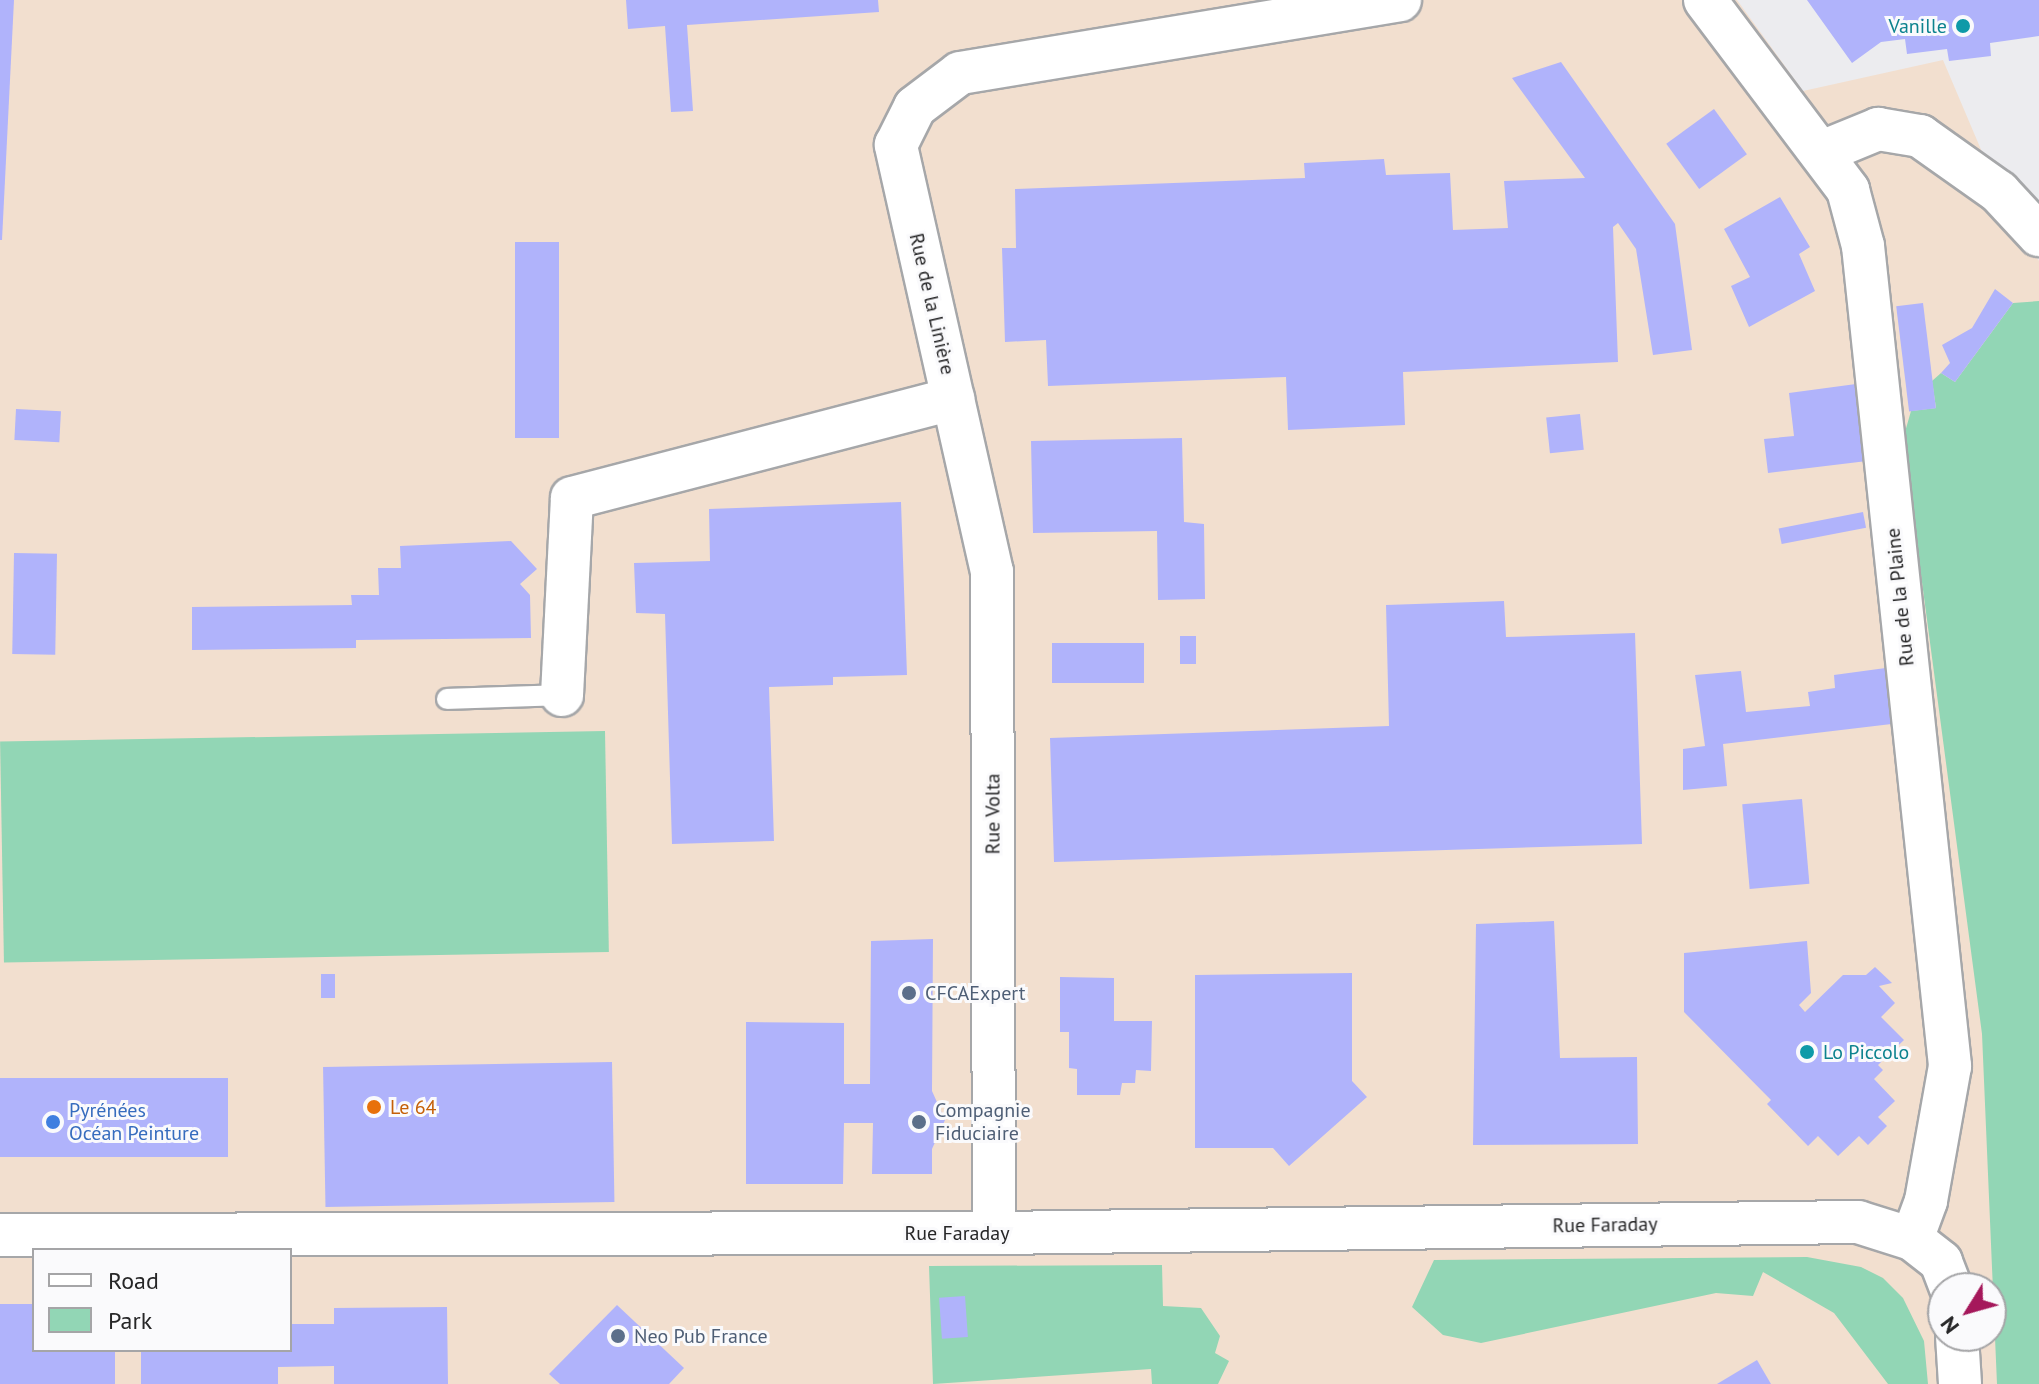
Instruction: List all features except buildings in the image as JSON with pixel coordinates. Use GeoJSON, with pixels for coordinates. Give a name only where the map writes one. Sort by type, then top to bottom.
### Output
{"type":"FeatureCollection","features":[{"type":"Feature","properties":{"kind":"street","name":"Rue de la Linière"},"geometry":{"type":"LineString","coordinates":[[562,695],[572,498],[953,399],[896,145],[915,107],[934,88],[960,73],[1400,0]]}},
{"type":"Feature","properties":{"kind":"street","name":"Rue de la Plaine"},"geometry":{"type":"LineString","coordinates":[[1705,0],[1848,190],[1863,246],[1950,1066],[1926,1201],[1912,1239]]}},
{"type":"Feature","properties":{"kind":"street"},"geometry":{"type":"LineString","coordinates":[[1822,152],[1878,129],[1920,136],[2019,190],[2039,235]]}},
{"type":"Feature","properties":{"kind":"street","name":"Rue Volta"},"geometry":{"type":"LineString","coordinates":[[953,399],[992,572],[994,1233]]}},
{"type":"Feature","properties":{"kind":"street","name":"Rue Faraday"},"geometry":{"type":"LineString","coordinates":[[0,1235],[994,1233],[1858,1222],[1912,1239]]}},
{"type":"Feature","properties":{"kind":"street"},"geometry":{"type":"LineString","coordinates":[[1912,1239],[1941,1262],[1945,1272]]}},
{"type":"Feature","properties":{"kind":"street"},"geometry":{"type":"LineString","coordinates":[[1958,1352],[1960,1384]]}},
{"type":"Feature","properties":{"kind":"lane","name":"Rue de la Linière"},"geometry":{"type":"LineString","coordinates":[[447,699],[562,695]]}},
{"type":"Feature","properties":{"kind":"shaded area"},"geometry":{"type":"Polygon","coordinates":[[[0,0],[1737,0],[1803,91],[1943,60],[1999,192],[2039,261],[2039,1384],[0,1384],[0,0]]]}},
{"type":"Feature","properties":{"kind":"green space"},"geometry":{"type":"Polygon","coordinates":[[[2039,301],[2039,1384],[1997,1384],[1996,1352],[2007,1352],[2007,1272],[1992,1272],[1982,1034],[1903,439],[1911,411],[1936,408],[1932,381],[1941,373],[1955,382],[2013,303],[2039,301]]]}},
{"type":"Feature","properties":{"kind":"green space"},"geometry":{"type":"Polygon","coordinates":[[[605,731],[609,952],[4,963],[0,742],[605,731]]]}},
{"type":"Feature","properties":{"kind":"green space"},"geometry":{"type":"Polygon","coordinates":[[[1807,1257],[1861,1267],[1883,1278],[1903,1298],[1924,1341],[1928,1384],[1888,1384],[1834,1313],[1763,1272],[1753,1296],[1716,1293],[1481,1343],[1443,1335],[1412,1307],[1434,1260],[1807,1257]]]}},
{"type":"Feature","properties":{"kind":"green space"},"geometry":{"type":"Polygon","coordinates":[[[1162,1265],[1163,1306],[1201,1308],[1220,1336],[1215,1353],[1229,1361],[1218,1384],[1152,1384],[1151,1369],[933,1384],[929,1266],[1162,1265]]]}},
{"type":"Feature","properties":{"kind":"place","name":"Vanille"},"geometry":{"type":"Point","coordinates":[1963,26]}},
{"type":"Feature","properties":{"kind":"place","name":"CFCAExpert"},"geometry":{"type":"Point","coordinates":[909,993]}},
{"type":"Feature","properties":{"kind":"place","name":"Lo Piccolo"},"geometry":{"type":"Point","coordinates":[1807,1052]}},
{"type":"Feature","properties":{"kind":"place","name":"Le 64"},"geometry":{"type":"Point","coordinates":[374,1107]}},
{"type":"Feature","properties":{"kind":"place","name":"Pyrénées Océan Peinture"},"geometry":{"type":"Point","coordinates":[53,1122]}},
{"type":"Feature","properties":{"kind":"place","name":"Compagnie Fiduciaire"},"geometry":{"type":"Point","coordinates":[919,1122]}},
{"type":"Feature","properties":{"kind":"place","name":"Neo Pub France"},"geometry":{"type":"Point","coordinates":[618,1336]}}]}
